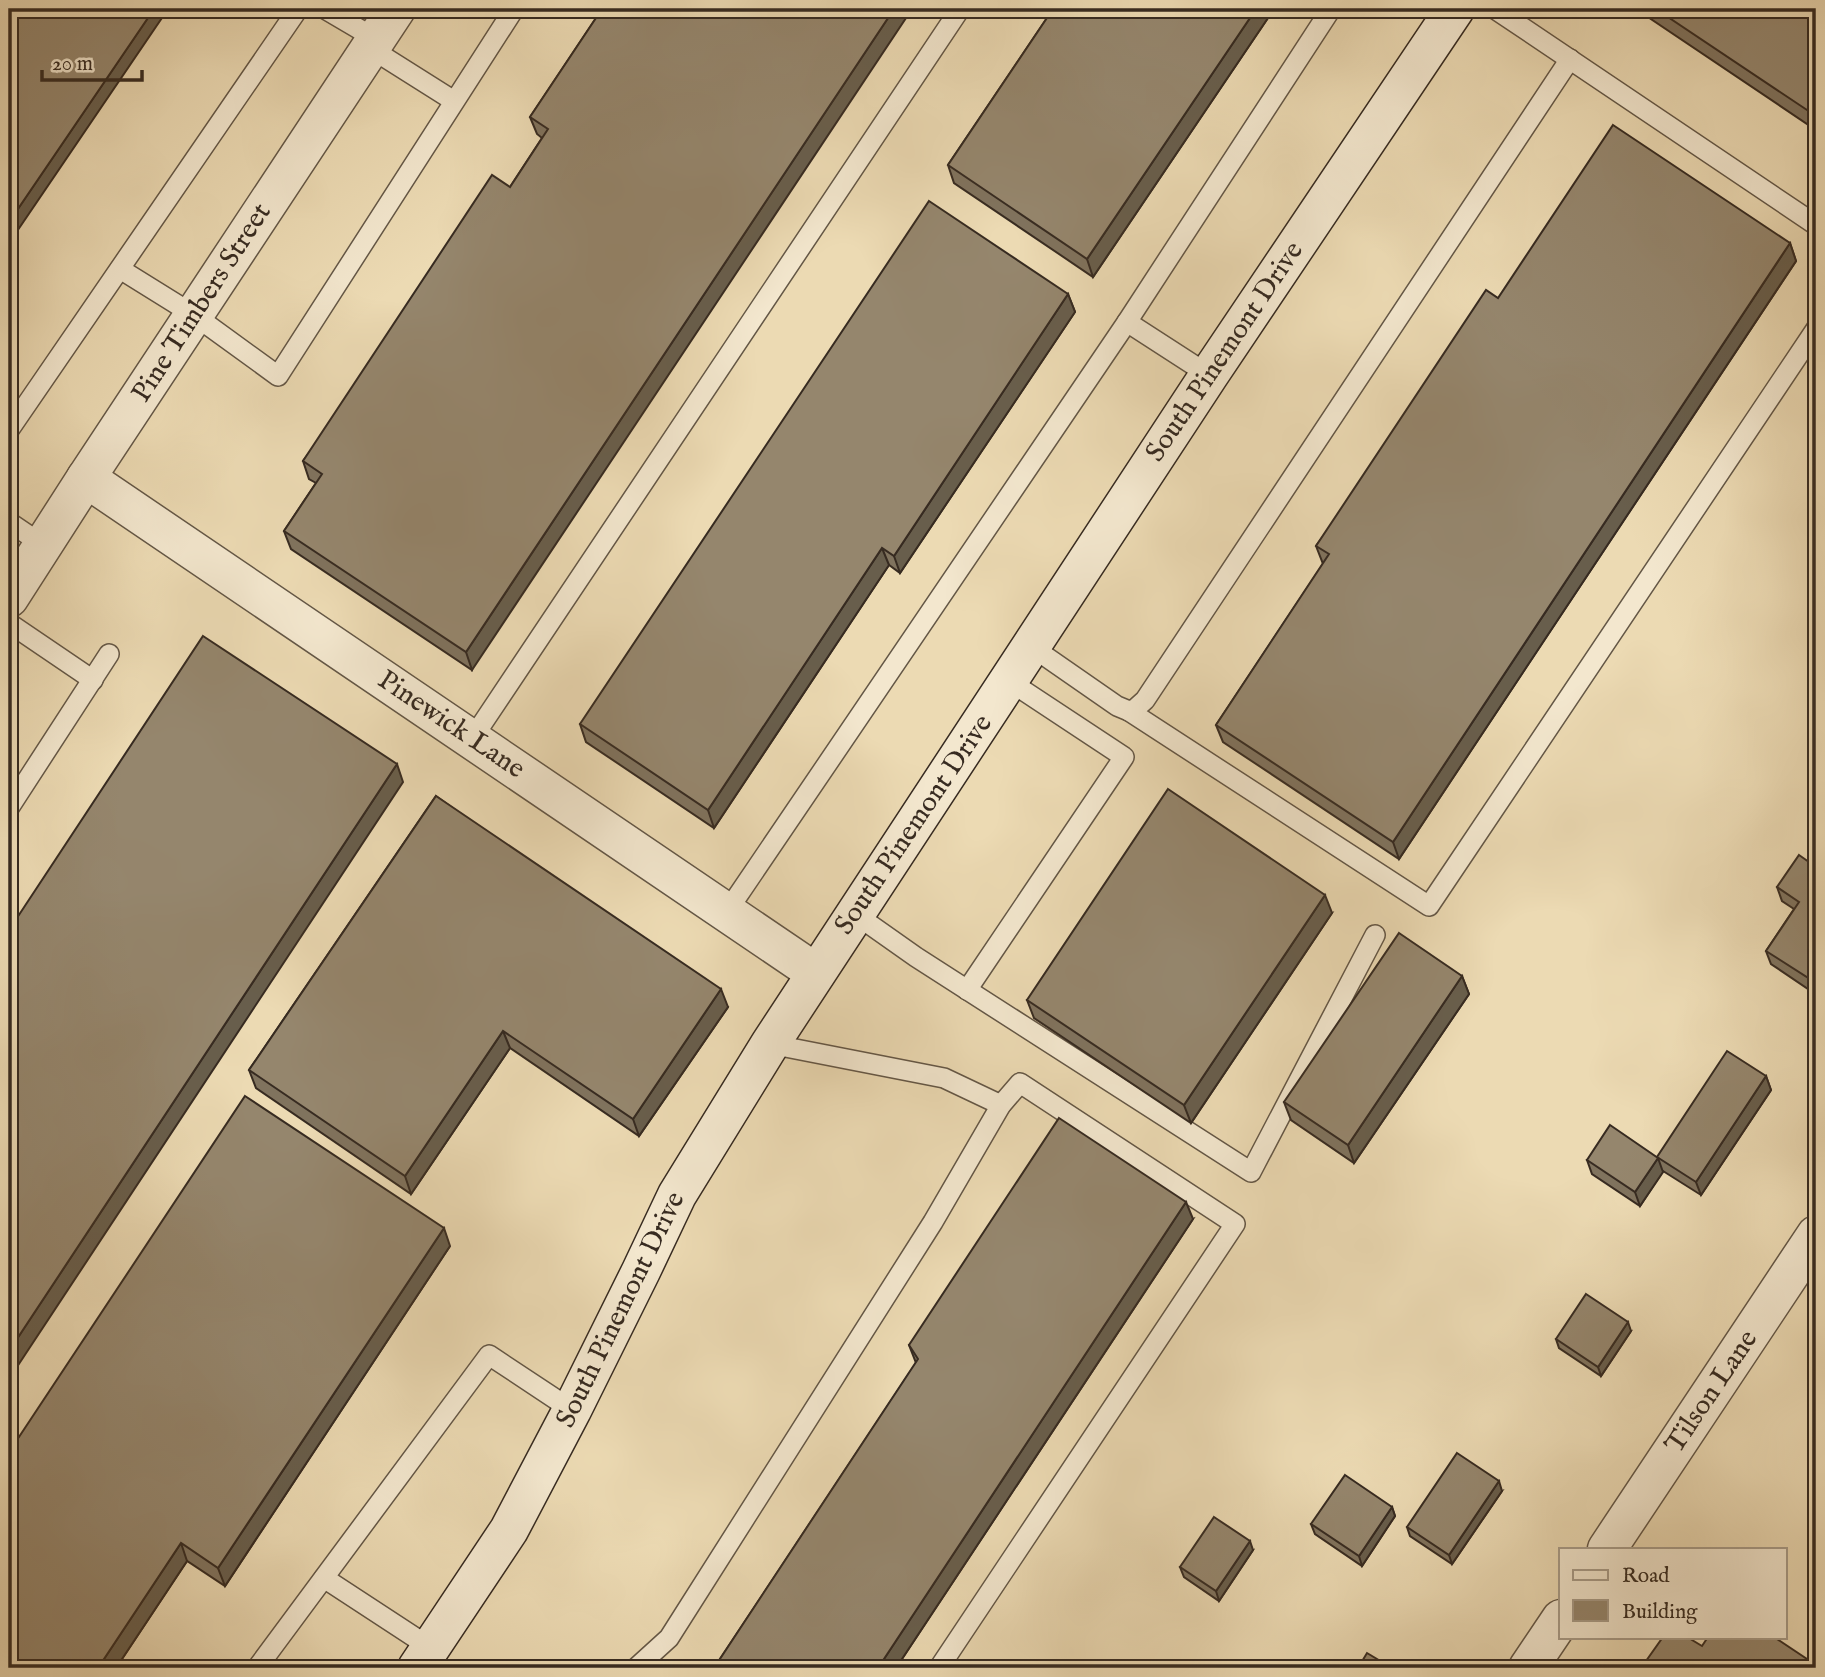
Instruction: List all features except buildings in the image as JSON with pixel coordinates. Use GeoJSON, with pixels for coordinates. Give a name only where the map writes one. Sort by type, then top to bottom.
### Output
{"type":"FeatureCollection","features":[{"type":"Feature","properties":{"kind":"street","name":"South Pinemont Drive"},"geometry":{"type":"LineString","coordinates":[[424,1658],[509,1530],[572,1410],[677,1195],[770,1044],[1209,375],[1455,9]]}},
{"type":"Feature","properties":{"kind":"street","name":"Pine Timbers Street"},"geometry":{"type":"LineString","coordinates":[[9,598],[381,32]]}},
{"type":"Feature","properties":{"kind":"street","name":"Pinewick Lane"},"geometry":{"type":"LineString","coordinates":[[86,478],[816,973]]}},
{"type":"Feature","properties":{"kind":"street","name":"Tilson Lane"},"geometry":{"type":"LineString","coordinates":[[1608,1548],[1816,1235]]}},
{"type":"Feature","properties":{"kind":"street"},"geometry":{"type":"LineString","coordinates":[[1528,1668],[1559,1622]]}},
{"type":"Feature","properties":{"kind":"lane"},"geometry":{"type":"LineString","coordinates":[[9,430],[298,9]]}},
{"type":"Feature","properties":{"kind":"lane"},"geometry":{"type":"LineString","coordinates":[[325,9],[381,32],[454,101]]}},
{"type":"Feature","properties":{"kind":"lane"},"geometry":{"type":"LineString","coordinates":[[120,268],[194,314],[278,376],[513,9]]}},
{"type":"Feature","properties":{"kind":"lane"},"geometry":{"type":"LineString","coordinates":[[472,740],[960,9]]}},
{"type":"Feature","properties":{"kind":"lane"},"geometry":{"type":"LineString","coordinates":[[726,913],[1127,322],[1331,9]]}},
{"type":"Feature","properties":{"kind":"lane"},"geometry":{"type":"LineString","coordinates":[[1495,9],[1816,225]]}},
{"type":"Feature","properties":{"kind":"lane"},"geometry":{"type":"LineString","coordinates":[[1129,711],[1145,700],[1570,59]]}},
{"type":"Feature","properties":{"kind":"lane"},"geometry":{"type":"LineString","coordinates":[[1127,322],[1209,375]]}},
{"type":"Feature","properties":{"kind":"lane"},"geometry":{"type":"LineString","coordinates":[[1032,647],[1117,706],[1129,711],[1429,906],[1816,329]]}},
{"type":"Feature","properties":{"kind":"lane"},"geometry":{"type":"LineString","coordinates":[[9,522],[43,545]]}},
{"type":"Feature","properties":{"kind":"lane"},"geometry":{"type":"LineString","coordinates":[[9,623],[93,680]]}},
{"type":"Feature","properties":{"kind":"lane"},"geometry":{"type":"LineString","coordinates":[[9,808],[110,654]]}},
{"type":"Feature","properties":{"kind":"lane"},"geometry":{"type":"LineString","coordinates":[[967,990],[1124,757],[1009,681]]}},
{"type":"Feature","properties":{"kind":"lane"},"geometry":{"type":"LineString","coordinates":[[855,915],[1251,1172],[1375,935]]}},
{"type":"Feature","properties":{"kind":"lane"},"geometry":{"type":"LineString","coordinates":[[770,1044],[944,1078],[1001,1105]]}},
{"type":"Feature","properties":{"kind":"lane"},"geometry":{"type":"LineString","coordinates":[[636,1668],[669,1638],[933,1222],[1001,1105],[1020,1083],[1235,1224],[939,1668]]}},
{"type":"Feature","properties":{"kind":"lane"},"geometry":{"type":"LineString","coordinates":[[257,1668],[489,1355],[572,1410]]}},
{"type":"Feature","properties":{"kind":"lane"},"geometry":{"type":"LineString","coordinates":[[324,1578],[424,1658]]}}]}
